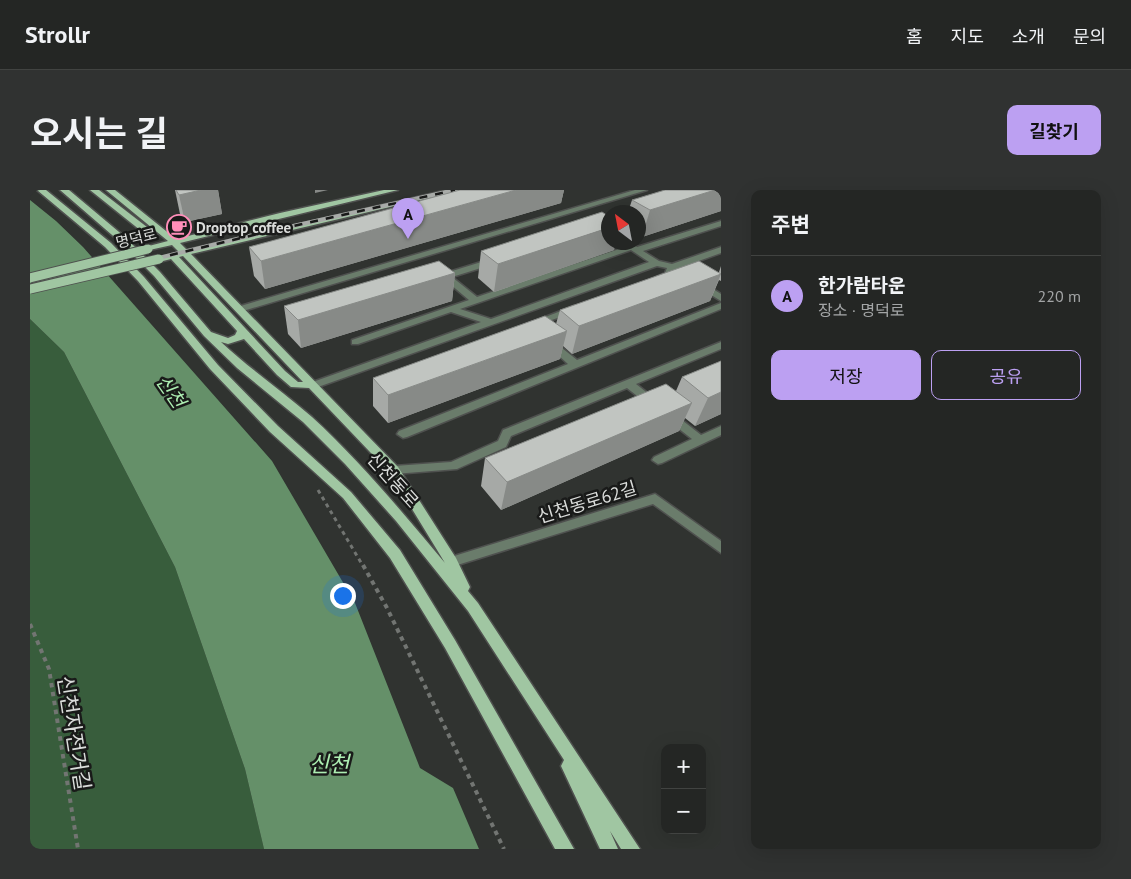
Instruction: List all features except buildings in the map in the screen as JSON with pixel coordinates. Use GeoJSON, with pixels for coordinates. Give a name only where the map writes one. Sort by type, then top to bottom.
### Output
{"type":"FeatureCollection","features":[{"type":"Feature","properties":{"kind":"main road"},"geometry":{"type":"LineString","coordinates":[[41,190],[108,245],[141,279],[214,367],[274,429],[347,495],[395,554],[450,644],[565,849]]}},
{"type":"Feature","properties":{"kind":"main road"},"geometry":{"type":"LineString","coordinates":[[94,190],[163,245]]}},
{"type":"Feature","properties":{"kind":"main road"},"geometry":{"type":"LineString","coordinates":[[110,190],[174,242],[179,255],[242,332],[295,385],[314,385]]}},
{"type":"Feature","properties":{"kind":"main road","name":"명덕로"},"geometry":{"type":"LineString","coordinates":[[30,278],[280,215],[394,190]]}},
{"type":"Feature","properties":{"kind":"main road"},"geometry":{"type":"LineString","coordinates":[[30,289],[458,190]]}},
{"type":"Feature","properties":{"kind":"main road","name":"신천동로"},"geometry":{"type":"LineString","coordinates":[[66,191],[122,239],[157,274],[208,334],[242,366],[307,420],[349,461],[400,518],[474,607],[631,849]]}},
{"type":"Feature","properties":{"kind":"main road"},"geometry":{"type":"LineString","coordinates":[[179,255],[240,309],[394,470],[451,562],[474,607]]}},
{"type":"Feature","properties":{"kind":"main road"},"geometry":{"type":"LineString","coordinates":[[208,334],[228,341],[240,337],[242,332]]}},
{"type":"Feature","properties":{"kind":"main road"},"geometry":{"type":"LineString","coordinates":[[547,720],[609,849]]}},
{"type":"Feature","properties":{"kind":"street"},"geometry":{"type":"LineString","coordinates":[[240,309],[643,190]]}},
{"type":"Feature","properties":{"kind":"street"},"geometry":{"type":"LineString","coordinates":[[575,210],[588,219]]}},
{"type":"Feature","properties":{"kind":"street"},"geometry":{"type":"LineString","coordinates":[[646,242],[721,223]]}},
{"type":"Feature","properties":{"kind":"street"},"geometry":{"type":"LineString","coordinates":[[355,342],[619,250]]}},
{"type":"Feature","properties":{"kind":"street"},"geometry":{"type":"LineString","coordinates":[[637,250],[656,263],[672,267],[721,298]]}},
{"type":"Feature","properties":{"kind":"street"},"geometry":{"type":"LineString","coordinates":[[672,267],[721,250]]}},
{"type":"Feature","properties":{"kind":"street"},"geometry":{"type":"LineString","coordinates":[[428,282],[501,259]]}},
{"type":"Feature","properties":{"kind":"street"},"geometry":{"type":"LineString","coordinates":[[314,385],[432,347],[491,322],[656,263]]}},
{"type":"Feature","properties":{"kind":"street"},"geometry":{"type":"LineString","coordinates":[[650,282],[669,275],[672,267]]}},
{"type":"Feature","properties":{"kind":"street"},"geometry":{"type":"LineString","coordinates":[[446,276],[475,300]]}},
{"type":"Feature","properties":{"kind":"street"},"geometry":{"type":"LineString","coordinates":[[532,330],[585,305]]}},
{"type":"Feature","properties":{"kind":"street"},"geometry":{"type":"LineString","coordinates":[[403,434],[721,306]]}},
{"type":"Feature","properties":{"kind":"street"},"geometry":{"type":"LineString","coordinates":[[451,309],[491,322]]}},
{"type":"Feature","properties":{"kind":"street"},"geometry":{"type":"LineString","coordinates":[[514,314],[576,365]]}},
{"type":"Feature","properties":{"kind":"street"},"geometry":{"type":"LineString","coordinates":[[394,470],[453,466],[502,444],[507,433],[721,345]]}},
{"type":"Feature","properties":{"kind":"street"},"geometry":{"type":"LineString","coordinates":[[628,383],[700,440]]}},
{"type":"Feature","properties":{"kind":"street"},"geometry":{"type":"LineString","coordinates":[[658,460],[721,430]]}},
{"type":"Feature","properties":{"kind":"street","name":"신천동로62길"},"geometry":{"type":"LineString","coordinates":[[451,562],[656,499],[721,548]]}},
{"type":"Feature","properties":{"kind":"path"},"geometry":{"type":"LineString","coordinates":[[315,487],[325,499],[387,608],[504,849]]}},
{"type":"Feature","properties":{"kind":"path","name":"신천자전거길"},"geometry":{"type":"LineString","coordinates":[[30,624],[49,669],[78,849]]}},
{"type":"Feature","properties":{"kind":"shaded area"},"geometry":{"type":"Polygon","coordinates":[[[30,319],[64,352],[175,567],[245,769],[264,849],[30,849],[30,319]]]}},
{"type":"Feature","properties":{"kind":"water","name":"신천"},"geometry":{"type":"Polygon","coordinates":[[[30,200],[56,221],[83,247],[272,461],[355,603],[420,768],[453,788],[479,849],[264,849],[245,769],[175,567],[64,352],[30,319],[30,200]]]}},
{"type":"Feature","properties":{"kind":"railway"},"geometry":{"type":"LineString","coordinates":[[30,289],[266,232],[455,190]]}},
{"type":"Feature","properties":{"kind":"place","name":"Droptop coffee"},"geometry":{"type":"Point","coordinates":[179,227]}},
{"type":"Feature","properties":{"kind":"place","name":"한가람타운"},"geometry":{"type":"Point","coordinates":[408,239]}}]}
